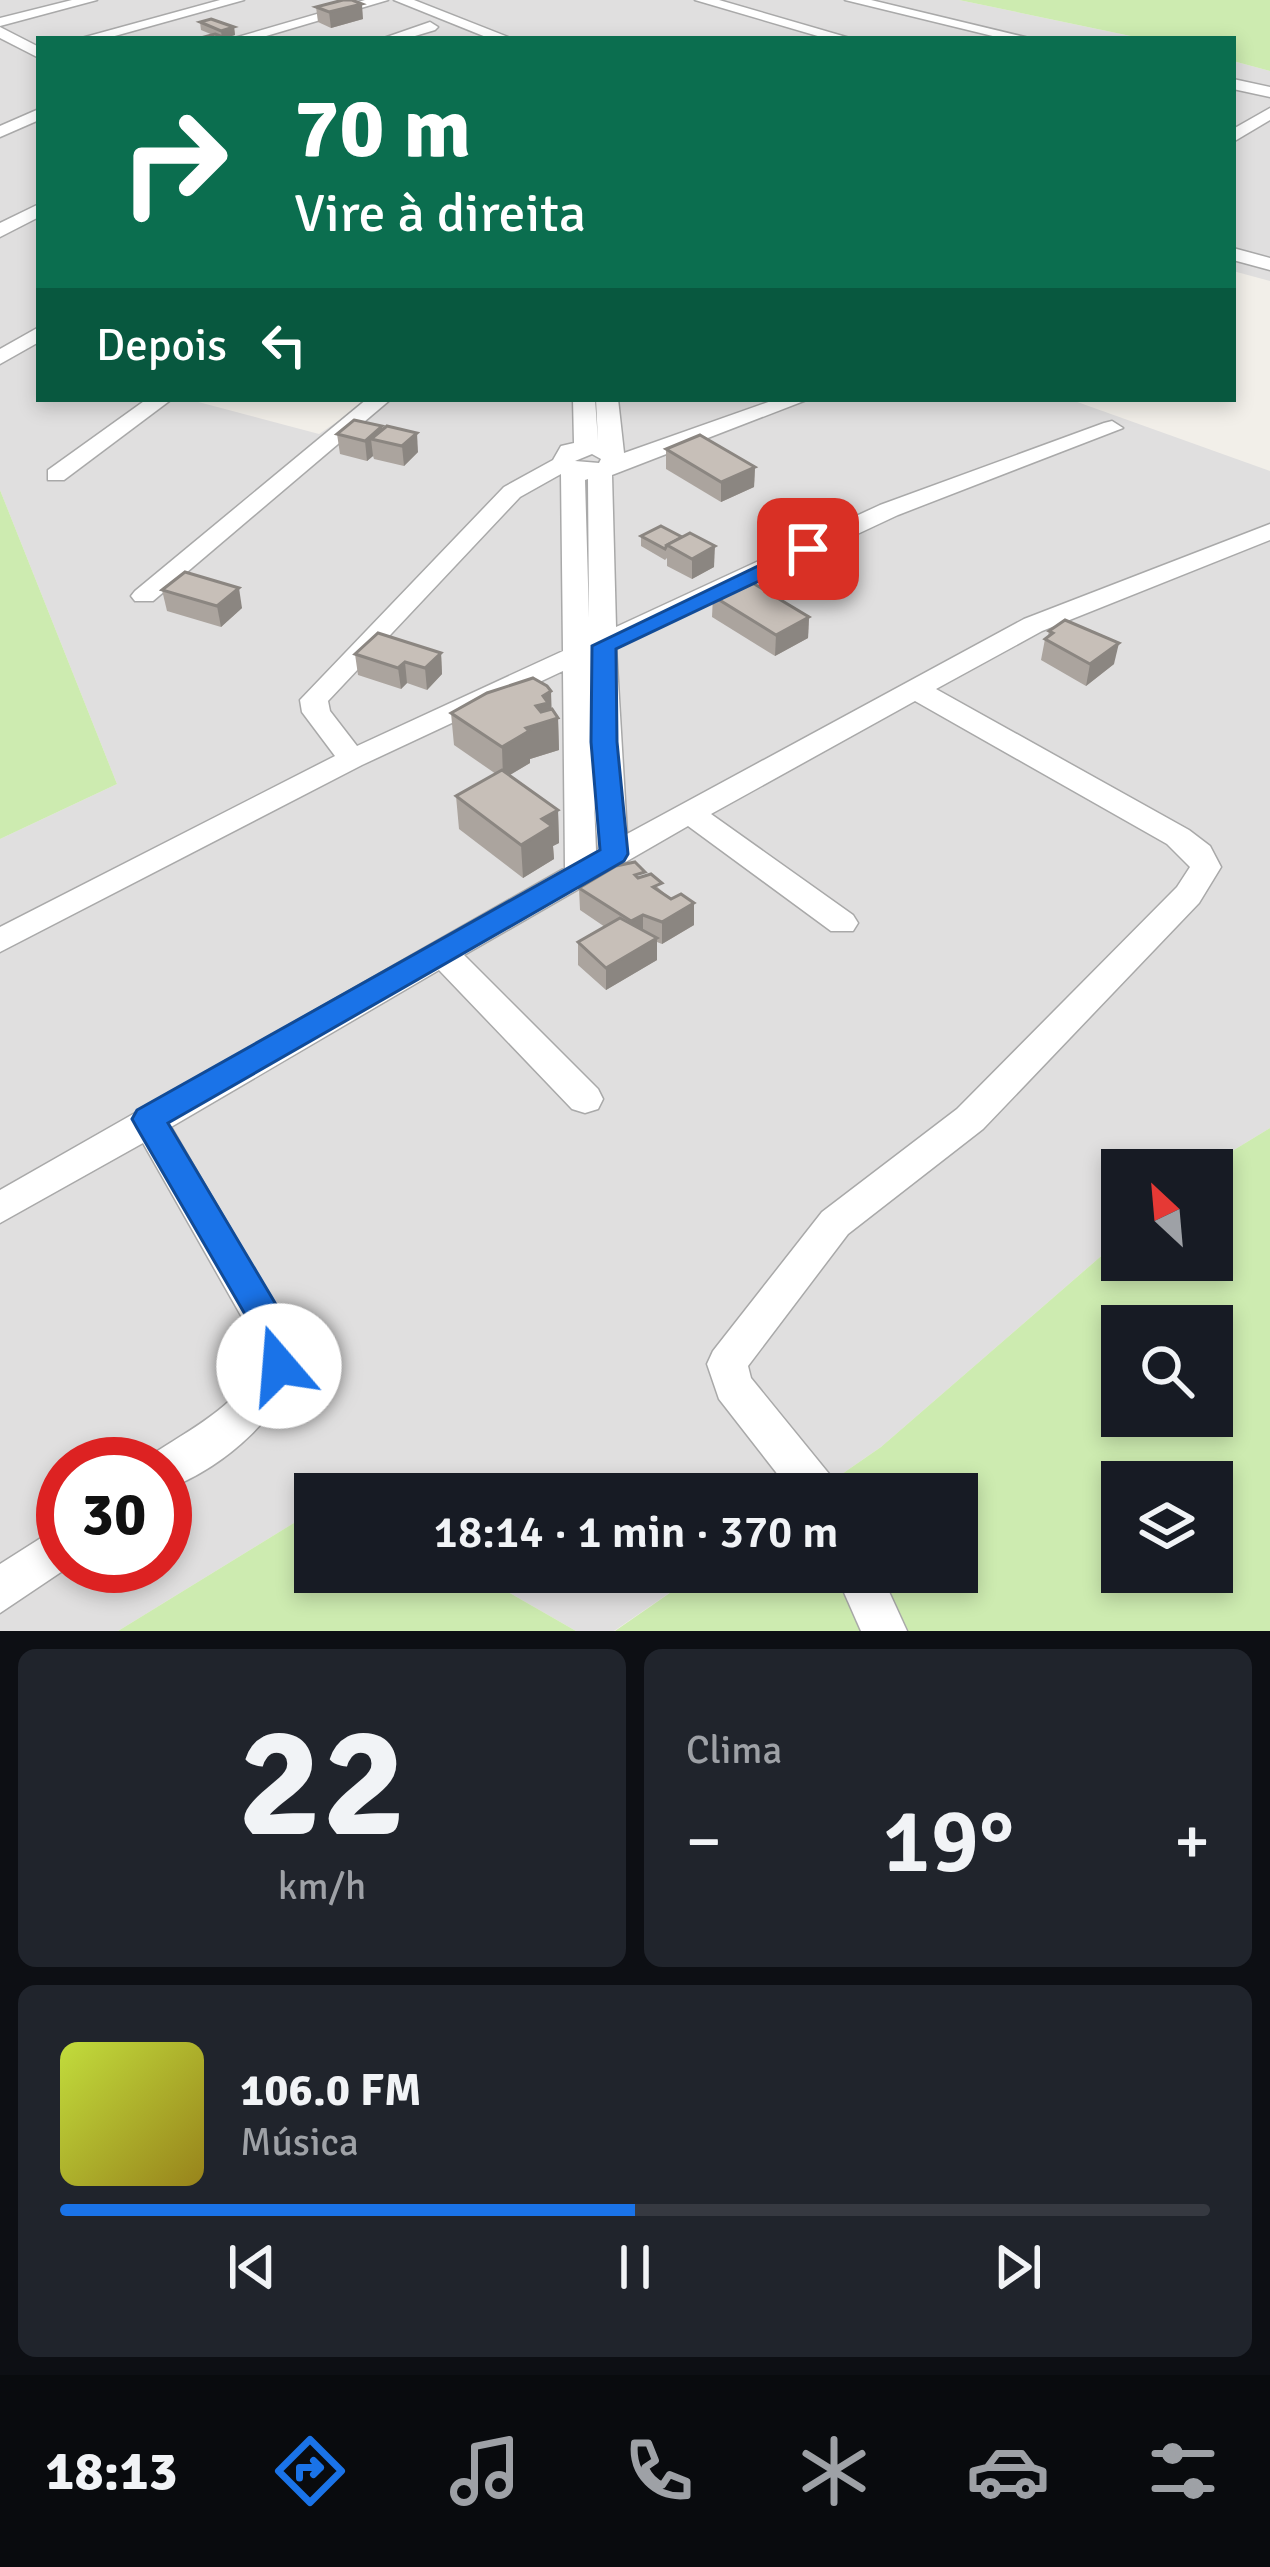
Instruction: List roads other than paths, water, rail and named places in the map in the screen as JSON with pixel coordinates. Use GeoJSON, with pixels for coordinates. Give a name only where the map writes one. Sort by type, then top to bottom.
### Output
{"type":"FeatureCollection","features":[{"type":"Feature","properties":{"kind":"street"},"geometry":{"type":"LineString","coordinates":[[0,22],[90,0]]}},
{"type":"Feature","properties":{"kind":"street"},"geometry":{"type":"LineString","coordinates":[[98,36],[237,0]]}},
{"type":"Feature","properties":{"kind":"street"},"geometry":{"type":"LineString","coordinates":[[401,0],[498,36]]}},
{"type":"Feature","properties":{"kind":"street"},"geometry":{"type":"LineString","coordinates":[[702,0],[834,36]]}},
{"type":"Feature","properties":{"kind":"street"},"geometry":{"type":"LineString","coordinates":[[852,0],[1003,36]]}},
{"type":"Feature","properties":{"kind":"street"},"geometry":{"type":"LineString","coordinates":[[248,36],[369,1],[454,36]]}},
{"type":"Feature","properties":{"kind":"street"},"geometry":{"type":"LineString","coordinates":[[399,36],[430,27]]}},
{"type":"Feature","properties":{"kind":"street"},"geometry":{"type":"LineString","coordinates":[[0,32],[36,51]]}},
{"type":"Feature","properties":{"kind":"street"},"geometry":{"type":"LineString","coordinates":[[1236,85],[1270,92]]}},
{"type":"Feature","properties":{"kind":"street"},"geometry":{"type":"LineString","coordinates":[[1237,131],[1270,113]]}},
{"type":"Feature","properties":{"kind":"street"},"geometry":{"type":"LineString","coordinates":[[0,132],[36,114]]}},
{"type":"Feature","properties":{"kind":"street"},"geometry":{"type":"LineString","coordinates":[[0,231],[36,212]]}},
{"type":"Feature","properties":{"kind":"street"},"geometry":{"type":"LineString","coordinates":[[1236,255],[1270,264]]}},
{"type":"Feature","properties":{"kind":"street"},"geometry":{"type":"LineString","coordinates":[[1236,269],[1270,278]]}},
{"type":"Feature","properties":{"kind":"street"},"geometry":{"type":"LineString","coordinates":[[0,358],[36,336]]}},
{"type":"Feature","properties":{"kind":"street"},"geometry":{"type":"LineString","coordinates":[[56,475],[157,402]]}},
{"type":"Feature","properties":{"kind":"street"},"geometry":{"type":"LineString","coordinates":[[144,596],[376,402]]}},
{"type":"Feature","properties":{"kind":"street"},"geometry":{"type":"LineString","coordinates":[[584,402],[604,646],[604,742],[614,854]]}},
{"type":"Feature","properties":{"kind":"street"},"geometry":{"type":"LineString","coordinates":[[580,874],[574,660],[591,462],[606,402]]}},
{"type":"Feature","properties":{"kind":"street"},"geometry":{"type":"LineString","coordinates":[[352,759],[316,712],[314,700],[512,492],[591,462],[788,402]]}},
{"type":"Feature","properties":{"kind":"street"},"geometry":{"type":"LineString","coordinates":[[0,941],[352,759],[915,498],[1112,428]]}},
{"type":"Feature","properties":{"kind":"street"},"geometry":{"type":"LineString","coordinates":[[0,1208],[614,854],[915,689],[1078,603],[1270,531]]}},
{"type":"Feature","properties":{"kind":"street"},"geometry":{"type":"LineString","coordinates":[[801,1473],[733,1386],[727,1364],[732,1355],[835,1223],[970,1119],[1188,895],[1206,867],[1199,853],[1178,837],[915,689]]}},
{"type":"Feature","properties":{"kind":"street"},"geometry":{"type":"LineString","coordinates":[[689,813],[842,923]]}},
{"type":"Feature","properties":{"kind":"street"},"geometry":{"type":"LineString","coordinates":[[443,954],[586,1099]]}},
{"type":"Feature","properties":{"kind":"street"},"geometry":{"type":"LineString","coordinates":[[148,1119],[280,1348],[279,1366],[267,1391],[192,1449]]}},
{"type":"Feature","properties":{"kind":"street"},"geometry":{"type":"LineString","coordinates":[[0,1591],[36,1565]]}},
{"type":"Feature","properties":{"kind":"street"},"geometry":{"type":"LineString","coordinates":[[867,1593],[884,1631]]}}]}
